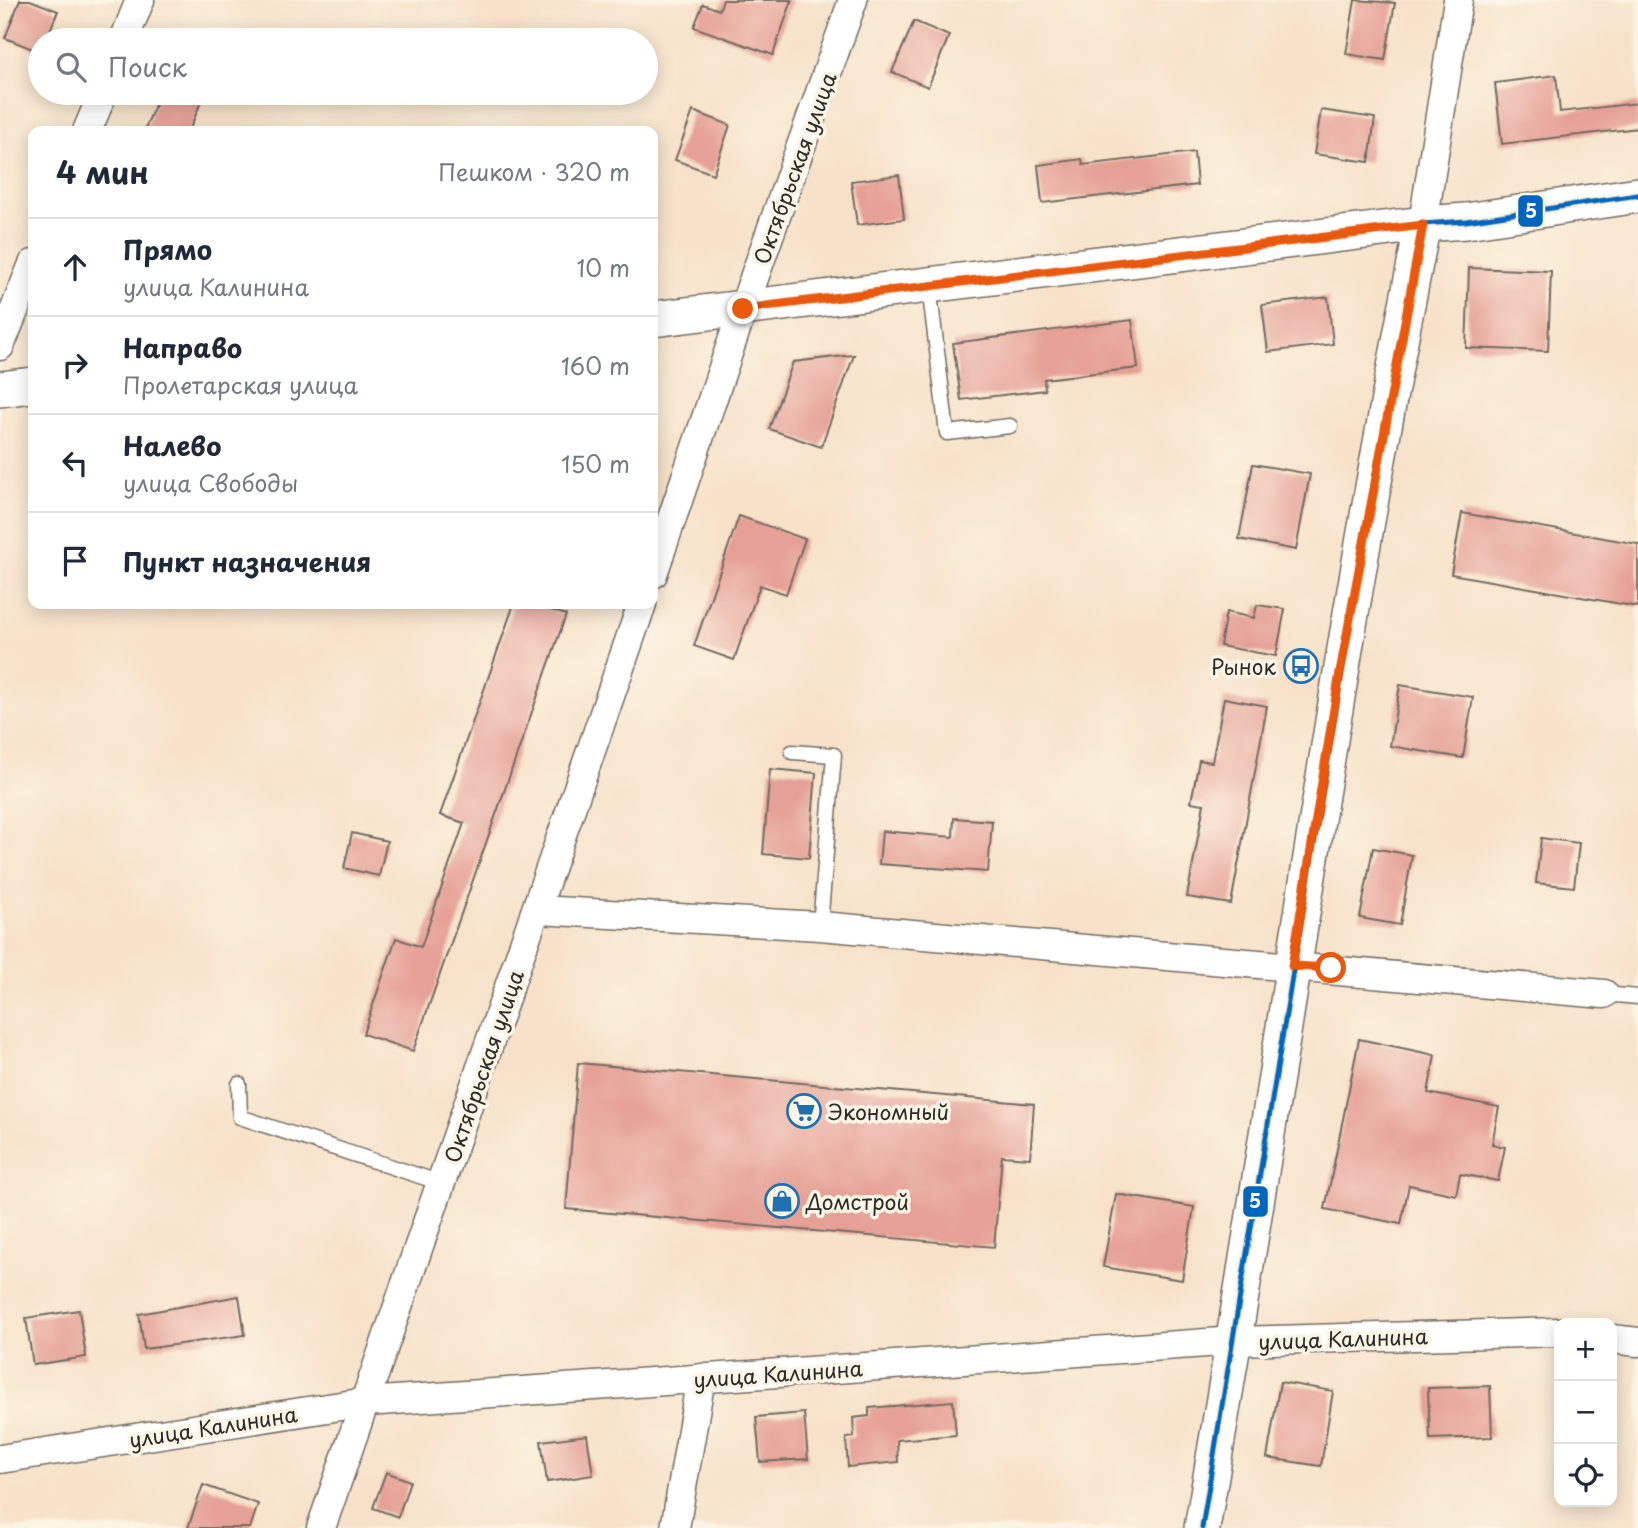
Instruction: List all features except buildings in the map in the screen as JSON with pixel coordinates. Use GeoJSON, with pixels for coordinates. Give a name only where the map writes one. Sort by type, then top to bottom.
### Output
{"type":"FeatureCollection","features":[{"type":"Feature","properties":{"kind":"street"},"geometry":{"type":"LineString","coordinates":[[129,28],[141,0]]}},
{"type":"Feature","properties":{"kind":"street","name":"Октябрьская улица"},"geometry":{"type":"LineString","coordinates":[[658,559],[743,309],[853,0]]}},
{"type":"Feature","properties":{"kind":"street"},"geometry":{"type":"LineString","coordinates":[[1202,1528],[1340,672],[1423,225],[1458,0]]}},
{"type":"Feature","properties":{"kind":"street"},"geometry":{"type":"LineString","coordinates":[[89,126],[98,105]]}},
{"type":"Feature","properties":{"kind":"street"},"geometry":{"type":"LineString","coordinates":[[658,318],[1466,221],[1638,195]]}},
{"type":"Feature","properties":{"kind":"street"},"geometry":{"type":"LineString","coordinates":[[0,346],[28,276]]}},
{"type":"Feature","properties":{"kind":"street"},"geometry":{"type":"LineString","coordinates":[[0,389],[28,386]]}},
{"type":"Feature","properties":{"kind":"street","name":"Октябрьская улица"},"geometry":{"type":"LineString","coordinates":[[321,1528],[538,910],[640,609]]}},
{"type":"Feature","properties":{"kind":"street"},"geometry":{"type":"LineString","coordinates":[[538,910],[820,926],[1604,994]]}},
{"type":"Feature","properties":{"kind":"street","name":"улица Калинина"},"geometry":{"type":"LineString","coordinates":[[0,1459],[366,1402],[1234,1341],[1554,1332]]}},
{"type":"Feature","properties":{"kind":"street"},"geometry":{"type":"LineString","coordinates":[[1617,1340],[1638,1342]]}},
{"type":"Feature","properties":{"kind":"street"},"geometry":{"type":"LineString","coordinates":[[676,1528],[701,1378]]}},
{"type":"Feature","properties":{"kind":"lane"},"geometry":{"type":"LineString","coordinates":[[929,285],[947,433],[1010,426]]}},
{"type":"Feature","properties":{"kind":"lane"},"geometry":{"type":"LineString","coordinates":[[792,752],[834,755],[820,926]]}},
{"type":"Feature","properties":{"kind":"lane"},"geometry":{"type":"LineString","coordinates":[[1604,994],[1638,997]]}},
{"type":"Feature","properties":{"kind":"lane"},"geometry":{"type":"LineString","coordinates":[[239,1084],[240,1117],[441,1183]]}},
{"type":"Feature","properties":{"kind":"transit line","name":"5"},"geometry":{"type":"LineString","coordinates":[[1423,224],[1466,221],[1638,195]]}},
{"type":"Feature","properties":{"kind":"transit line","name":"5"},"geometry":{"type":"LineString","coordinates":[[1202,1528],[1362,549],[1423,224]]}},
{"type":"Feature","properties":{"kind":"place","name":"Рынок"},"geometry":{"type":"Point","coordinates":[1301,666]}},
{"type":"Feature","properties":{"kind":"place","name":"Экономный"},"geometry":{"type":"Point","coordinates":[804,1111]}},
{"type":"Feature","properties":{"kind":"place","name":"Домстрой"},"geometry":{"type":"Point","coordinates":[782,1201]}},
{"type":"Feature","properties":{"kind":"route"},"geometry":{"type":"LineString","coordinates":[[743,309],[1423,225],[1406,304],[1340,672],[1292,966],[1331,968]]}}]}
